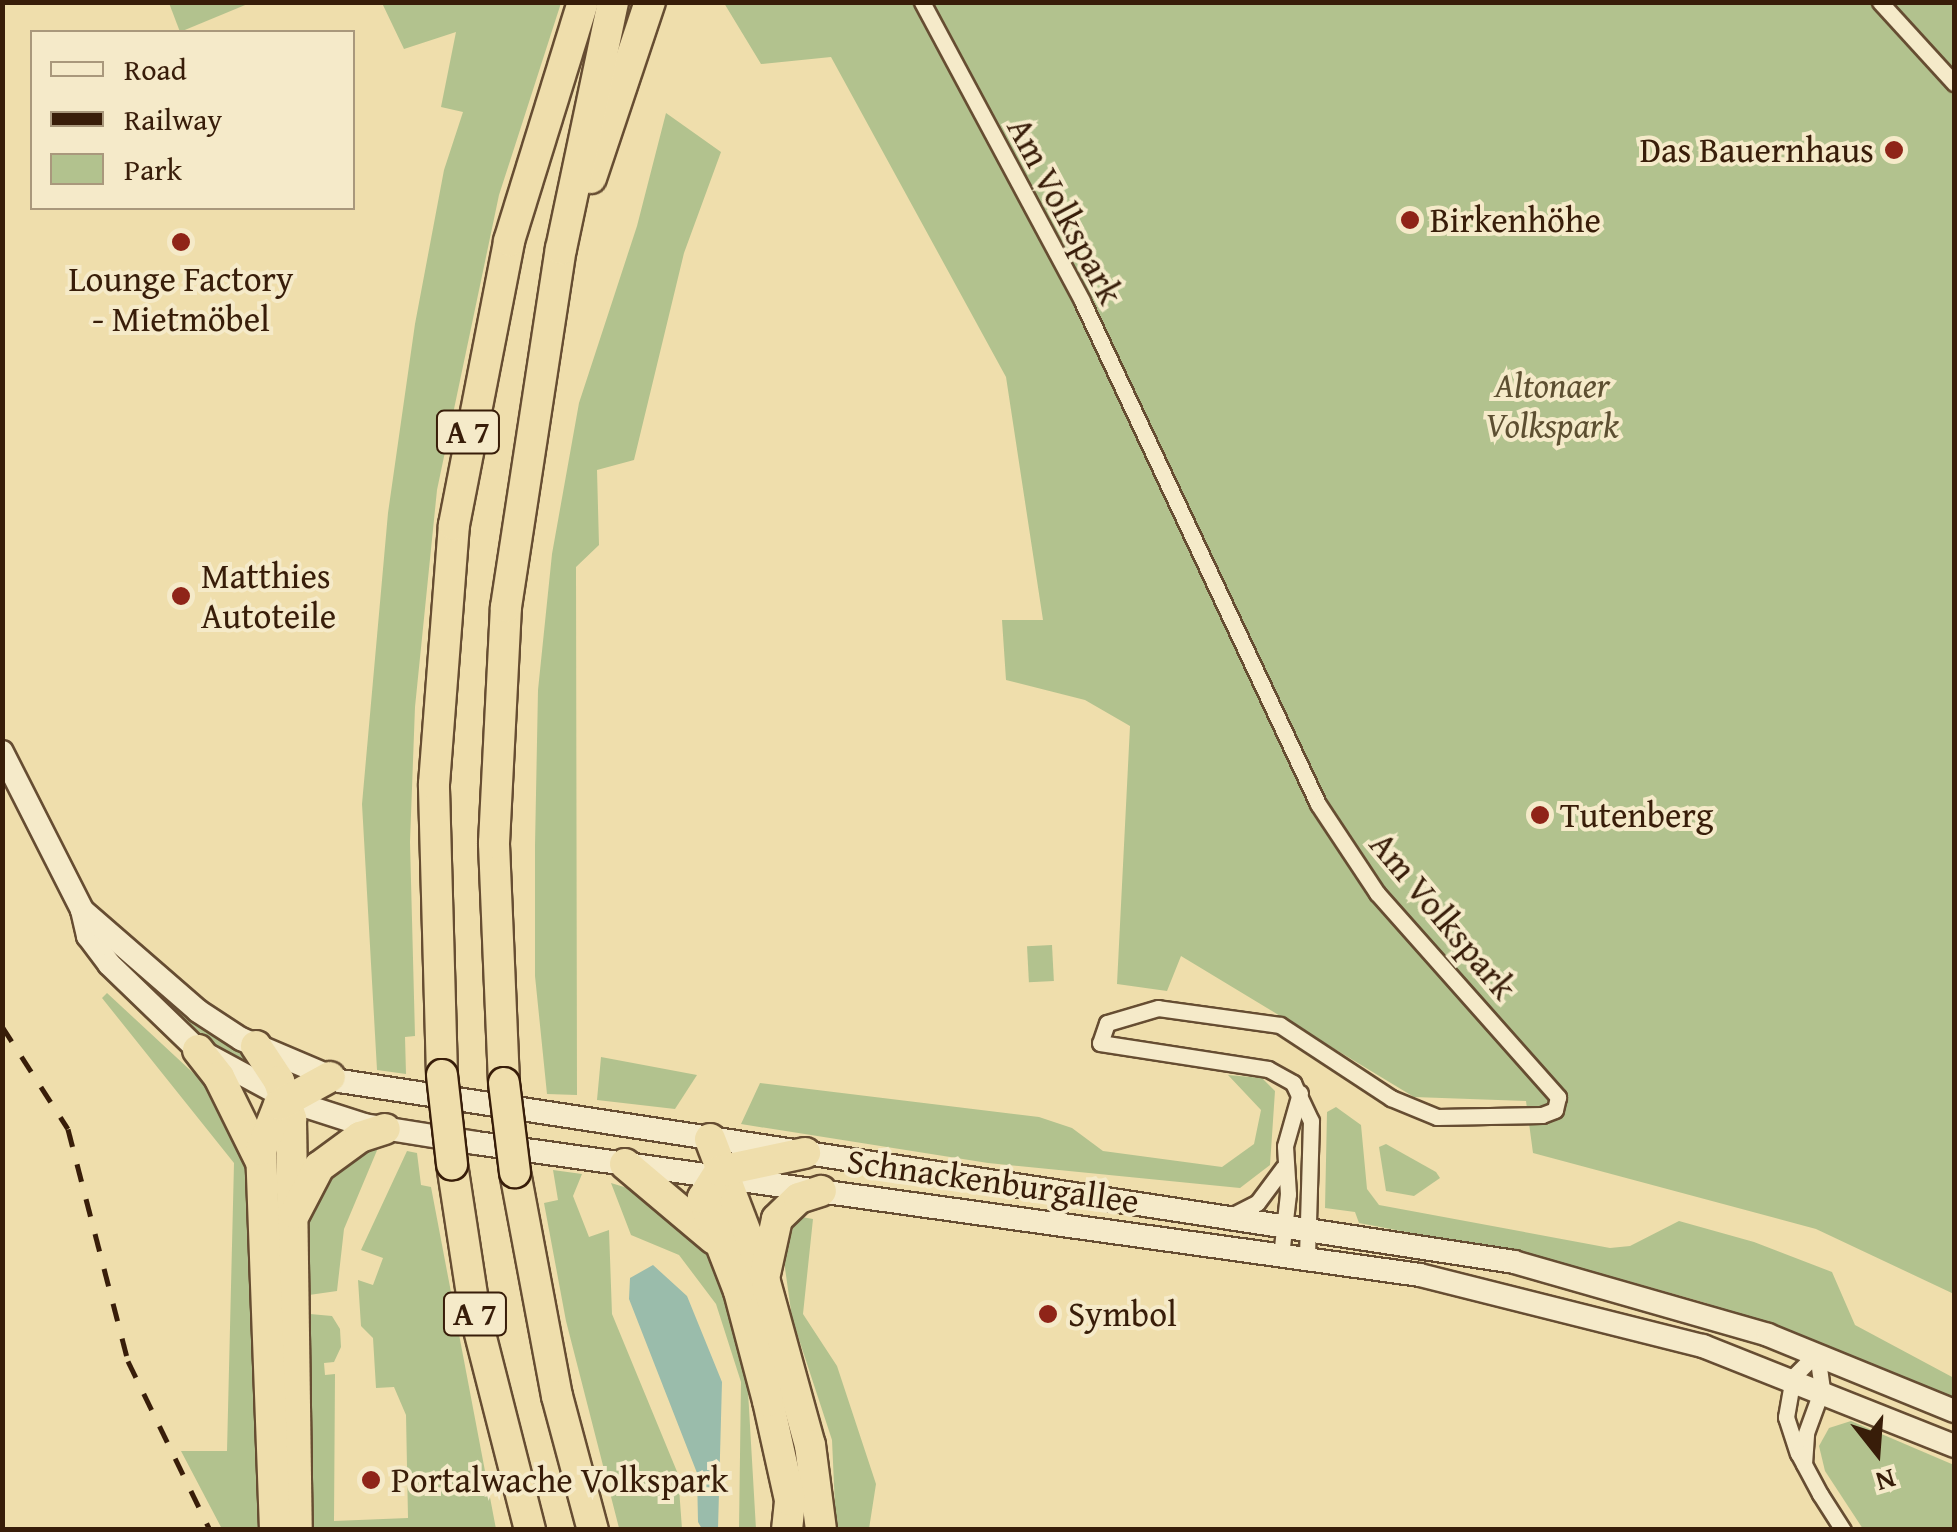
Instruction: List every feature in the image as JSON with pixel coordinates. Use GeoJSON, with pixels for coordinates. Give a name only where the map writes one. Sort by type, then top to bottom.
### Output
{"type":"FeatureCollection","features":[{"type":"Feature","properties":{"kind":"highway","name":"A 7"},"geometry":{"type":"LineString","coordinates":[[530,1530],[476,1314],[452,1164],[442,1076],[434,784],[454,525],[510,241],[583,2]]}},
{"type":"Feature","properties":{"kind":"highway","name":"A 7"},"geometry":{"type":"LineString","coordinates":[[594,1530],[566,1432],[516,1172],[504,1084],[494,918],[499,704],[521,488],[580,142],[613,2]]}},
{"type":"Feature","properties":{"kind":"highway"},"geometry":{"type":"LineString","coordinates":[[544,355],[597,153],[650,2]]}},
{"type":"Feature","properties":{"kind":"highway"},"geometry":{"type":"LineString","coordinates":[[256,1046],[286,1099],[297,1530]]}},
{"type":"Feature","properties":{"kind":"highway"},"geometry":{"type":"LineString","coordinates":[[198,1050],[226,1088],[261,1163]]}},
{"type":"Feature","properties":{"kind":"highway"},"geometry":{"type":"LineString","coordinates":[[275,1530],[261,1163],[268,1120],[286,1099],[330,1077]]}},
{"type":"Feature","properties":{"kind":"highway"},"geometry":{"type":"LineString","coordinates":[[291,1231],[304,1188],[319,1167],[360,1137],[385,1129]]}},
{"type":"Feature","properties":{"kind":"highway"},"geometry":{"type":"LineString","coordinates":[[710,1138],[765,1282],[810,1444],[821,1530]]}},
{"type":"Feature","properties":{"kind":"highway"},"geometry":{"type":"LineString","coordinates":[[787,1530],[790,1500],[768,1401],[704,1198],[723,1174],[805,1153]]}},
{"type":"Feature","properties":{"kind":"highway"},"geometry":{"type":"LineString","coordinates":[[624,1164],[721,1246]]}},
{"type":"Feature","properties":{"kind":"highway"},"geometry":{"type":"LineString","coordinates":[[765,1282],[766,1250],[778,1219],[794,1201],[821,1191]]}},
{"type":"Feature","properties":{"kind":"highway"},"geometry":{"type":"LineString","coordinates":[[566,1432],[609,1530]]}},
{"type":"Feature","properties":{"kind":"highway"},"geometry":{"type":"LineString","coordinates":[[509,1530],[512,1462]]}},
{"type":"Feature","properties":{"kind":"main road","name":"Schnackenburgallee"},"geometry":{"type":"LineString","coordinates":[[2,752],[82,910],[88,936],[109,964],[198,1050],[286,1099],[385,1129],[1307,1259],[1555,1305],[1793,1377],[1954,1446]]}},
{"type":"Feature","properties":{"kind":"main road","name":"Schnackenburgallee"},"geometry":{"type":"LineString","coordinates":[[82,910],[198,1011],[256,1046],[330,1077],[805,1153],[1297,1225],[1590,1280],[1817,1354],[1954,1411]]}},
{"type":"Feature","properties":{"kind":"street","name":"Am Volkspark"},"geometry":{"type":"LineString","coordinates":[[922,2],[1082,301],[1318,804],[1377,893],[1555,1090],[1558,1103],[1542,1115],[1437,1117],[1392,1098],[1298,1032],[1244,1016],[1158,1008],[1122,1014],[1101,1031],[1100,1043],[1268,1069],[1300,1093]]}},
{"type":"Feature","properties":{"kind":"street"},"geometry":{"type":"LineString","coordinates":[[1880,2],[1954,83]]}},
{"type":"Feature","properties":{"kind":"street"},"geometry":{"type":"LineString","coordinates":[[1232,1216],[1257,1203],[1283,1168],[1300,1093]]}},
{"type":"Feature","properties":{"kind":"street"},"geometry":{"type":"LineString","coordinates":[[1281,1256],[1297,1225],[1311,1121],[1300,1093]]}},
{"type":"Feature","properties":{"kind":"street"},"geometry":{"type":"LineString","coordinates":[[1283,1168],[1307,1259]]}},
{"type":"Feature","properties":{"kind":"street"},"geometry":{"type":"LineString","coordinates":[[1817,1354],[1793,1377],[1786,1417],[1804,1464],[1844,1530]]}},
{"type":"Feature","properties":{"kind":"street"},"geometry":{"type":"LineString","coordinates":[[1804,1464],[1806,1433],[1822,1388],[1817,1354]]}},
{"type":"Feature","properties":{"kind":"green space"},"geometry":{"type":"Polygon","coordinates":[[[169,3],[250,3],[185,30],[179,30],[169,3]]]}},
{"type":"Feature","properties":{"kind":"green space"},"geometry":{"type":"Polygon","coordinates":[[[382,3],[561,3],[499,195],[437,490],[415,707],[410,842],[415,1036],[405,1037],[406,1074],[377,1070],[362,804],[388,513],[415,324],[444,170],[463,112],[441,107],[456,32],[404,49],[382,3]]]}},
{"type":"Feature","properties":{"kind":"green space","name":"Altonaer Volkspark"},"geometry":{"type":"Polygon","coordinates":[[[724,3],[1954,3],[1954,1294],[1816,1229],[1533,1153],[1526,1101],[1414,1097],[1181,956],[1167,991],[1117,984],[1130,726],[1085,700],[1006,680],[1002,620],[1043,620],[1006,377],[831,57],[761,64],[724,3]]]}},
{"type":"Feature","properties":{"kind":"green space"},"geometry":{"type":"Polygon","coordinates":[[[666,113],[721,152],[684,253],[634,460],[597,470],[599,545],[576,567],[577,1095],[547,1094],[535,976],[535,846],[538,690],[552,554],[579,403],[637,226],[666,113]]]}},
{"type":"Feature","properties":{"kind":"green space"},"geometry":{"type":"Polygon","coordinates":[[[1052,945],[1054,981],[1029,982],[1027,946],[1052,945]]]}},
{"type":"Feature","properties":{"kind":"green space"},"geometry":{"type":"Polygon","coordinates":[[[107,993],[217,1095],[249,1160],[261,1529],[222,1529],[181,1451],[227,1451],[234,1163],[102,998],[107,993]]]}},
{"type":"Feature","properties":{"kind":"green space"},"geometry":{"type":"Polygon","coordinates":[[[156,993],[236,1047],[269,1075],[220,1051],[156,993]]]}},
{"type":"Feature","properties":{"kind":"green space"},"geometry":{"type":"Polygon","coordinates":[[[601,1057],[697,1075],[675,1109],[597,1100],[601,1057]]]}},
{"type":"Feature","properties":{"kind":"green space"},"geometry":{"type":"Polygon","coordinates":[[[1228,1075],[1262,1078],[1275,1091],[1270,1165],[1240,1188],[988,1163],[741,1124],[760,1083],[1039,1117],[1072,1128],[1103,1151],[1222,1167],[1254,1144],[1261,1110],[1228,1075]]]}},
{"type":"Feature","properties":{"kind":"green space"},"geometry":{"type":"Polygon","coordinates":[[[1336,1107],[1361,1125],[1367,1189],[1379,1205],[1610,1248],[1630,1246],[1679,1221],[1754,1242],[1832,1272],[1855,1325],[1954,1378],[1954,1399],[1706,1303],[1549,1259],[1359,1223],[1355,1212],[1325,1208],[1327,1112],[1336,1107]]]}},
{"type":"Feature","properties":{"kind":"green space"},"geometry":{"type":"Polygon","coordinates":[[[1386,1144],[1440,1178],[1414,1196],[1386,1191],[1379,1147],[1386,1144]]]}},
{"type":"Feature","properties":{"kind":"green space"},"geometry":{"type":"Polygon","coordinates":[[[378,1148],[344,1229],[337,1291],[309,1295],[304,1225],[319,1185],[360,1151],[378,1148]]]}},
{"type":"Feature","properties":{"kind":"green space"},"geometry":{"type":"Polygon","coordinates":[[[407,1151],[417,1153],[421,1185],[431,1187],[496,1529],[306,1529],[302,1321],[310,1314],[332,1316],[340,1329],[341,1347],[334,1362],[324,1363],[325,1375],[335,1374],[334,1521],[408,1518],[406,1415],[394,1387],[376,1388],[373,1338],[361,1326],[358,1280],[373,1285],[383,1258],[361,1250],[407,1151]]]}},
{"type":"Feature","properties":{"kind":"green space"},"geometry":{"type":"Polygon","coordinates":[[[553,1170],[582,1174],[573,1196],[589,1237],[609,1230],[612,1314],[678,1474],[682,1529],[619,1528],[566,1321],[544,1203],[558,1200],[553,1170]]]}},
{"type":"Feature","properties":{"kind":"green space"},"geometry":{"type":"Polygon","coordinates":[[[611,1183],[634,1190],[701,1242],[724,1279],[747,1374],[756,1529],[739,1529],[741,1382],[716,1304],[679,1255],[631,1235],[611,1183]]]}},
{"type":"Feature","properties":{"kind":"green space"},"geometry":{"type":"Polygon","coordinates":[[[796,1216],[813,1219],[803,1314],[837,1366],[876,1484],[869,1529],[836,1529],[832,1440],[792,1318],[784,1261],[796,1216]]]}},
{"type":"Feature","properties":{"kind":"green space"},"geometry":{"type":"Polygon","coordinates":[[[1851,1421],[1954,1465],[1954,1529],[1863,1529],[1825,1471],[1819,1446],[1829,1428],[1851,1421]]]}},
{"type":"Feature","properties":{"kind":"shaded area"},"geometry":{"type":"Polygon","coordinates":[[[653,1265],[687,1296],[722,1382],[718,1529],[702,1529],[698,1522],[697,1473],[629,1299],[630,1278],[653,1265]]]}},
{"type":"Feature","properties":{"kind":"railway"},"geometry":{"type":"LineString","coordinates":[[2,1026],[68,1129],[128,1361],[210,1530]]}},
{"type":"Feature","properties":{"kind":"place","name":"Das Bauernhaus"},"geometry":{"type":"Point","coordinates":[1894,150]}},
{"type":"Feature","properties":{"kind":"place","name":"Birkenhöhe"},"geometry":{"type":"Point","coordinates":[1410,220]}},
{"type":"Feature","properties":{"kind":"place","name":"Lounge Factory - Mietmöbel"},"geometry":{"type":"Point","coordinates":[181,242]}},
{"type":"Feature","properties":{"kind":"place","name":"Matthies Autoteile"},"geometry":{"type":"Point","coordinates":[181,596]}},
{"type":"Feature","properties":{"kind":"place","name":"Tutenberg"},"geometry":{"type":"Point","coordinates":[1540,815]}},
{"type":"Feature","properties":{"kind":"place","name":"Symbol"},"geometry":{"type":"Point","coordinates":[1048,1314]}},
{"type":"Feature","properties":{"kind":"place","name":"Portalwache Volkspark"},"geometry":{"type":"Point","coordinates":[371,1480]}}]}
